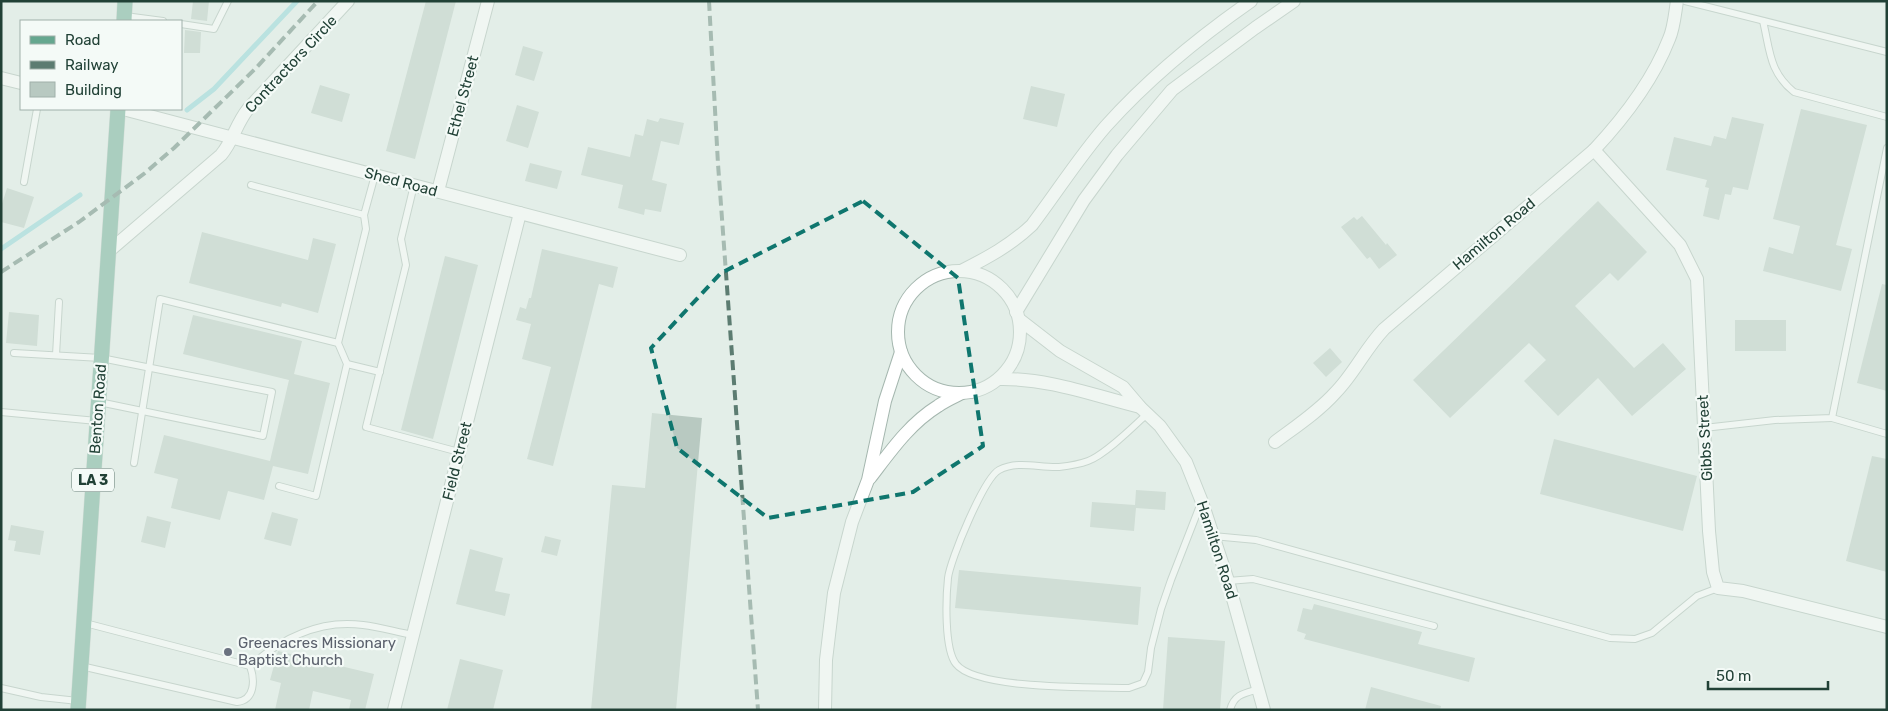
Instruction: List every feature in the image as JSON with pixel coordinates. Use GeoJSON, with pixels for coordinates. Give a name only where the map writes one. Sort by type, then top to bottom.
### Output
{"type":"FeatureCollection","features":[{"type":"Feature","properties":{"kind":"main road","name":"Benton Road"},"geometry":{"type":"LineString","coordinates":[[78,705],[118,110]]}},
{"type":"Feature","properties":{"kind":"street","name":"Contractors Circle"},"geometry":{"type":"LineString","coordinates":[[109,251],[211,164],[228,147],[237,124],[248,109],[348,1]]}},
{"type":"Feature","properties":{"kind":"street","name":"Ethel Street"},"geometry":{"type":"LineString","coordinates":[[438,191],[488,1]]}},
{"type":"Feature","properties":{"kind":"street"},"geometry":{"type":"LineString","coordinates":[[961,271],[979,275],[995,283],[1008,296],[1018,316],[1018,348],[1011,365],[998,379],[982,389],[962,393],[942,391],[924,383],[910,369],[901,352],[898,333],[900,313],[910,296],[924,282],[941,274],[961,271],[986,259],[1018,238],[1037,218],[1104,128],[1144,85],[1183,51],[1251,1]]}},
{"type":"Feature","properties":{"kind":"street"},"geometry":{"type":"LineString","coordinates":[[1018,316],[1084,200],[1117,155],[1172,90],[1294,1]]}},
{"type":"Feature","properties":{"kind":"street","name":"Hamilton Road"},"geometry":{"type":"LineString","coordinates":[[1275,442],[1334,394],[1347,379],[1371,342],[1384,329],[1594,150],[1629,109],[1647,82],[1670,38],[1677,1]]}},
{"type":"Feature","properties":{"kind":"street"},"geometry":{"type":"LineString","coordinates":[[1,78],[20,83]]}},
{"type":"Feature","properties":{"kind":"street","name":"Shed Road"},"geometry":{"type":"LineString","coordinates":[[127,110],[680,255]]}},
{"type":"Feature","properties":{"kind":"street","name":"Gibbs Street"},"geometry":{"type":"LineString","coordinates":[[1594,150],[1680,245],[1697,279],[1709,530],[1713,572],[1718,588]]}},
{"type":"Feature","properties":{"kind":"street","name":"Field Street"},"geometry":{"type":"LineString","coordinates":[[394,710],[520,213]]}},
{"type":"Feature","properties":{"kind":"street","name":"Hamilton Road"},"geometry":{"type":"LineString","coordinates":[[1018,316],[1060,352],[1123,387],[1160,426],[1186,462],[1202,502],[1228,581],[1264,710]]}},
{"type":"Feature","properties":{"kind":"street"},"geometry":{"type":"LineString","coordinates":[[825,710],[826,660],[834,593],[852,522],[868,480],[883,409],[901,352]]}},
{"type":"Feature","properties":{"kind":"street"},"geometry":{"type":"LineString","coordinates":[[998,379],[1017,378],[1070,387],[1143,410]]}},
{"type":"Feature","properties":{"kind":"street"},"geometry":{"type":"LineString","coordinates":[[868,480],[902,437],[917,422],[937,407],[962,393]]}},
{"type":"Feature","properties":{"kind":"street"},"geometry":{"type":"LineString","coordinates":[[1718,588],[1743,591],[1887,627]]}},
{"type":"Feature","properties":{"kind":"lane"},"geometry":{"type":"LineString","coordinates":[[182,24],[214,29],[228,1]]}},
{"type":"Feature","properties":{"kind":"lane"},"geometry":{"type":"LineString","coordinates":[[1685,1],[1887,52]]}},
{"type":"Feature","properties":{"kind":"lane"},"geometry":{"type":"LineString","coordinates":[[125,13],[158,20]]}},
{"type":"Feature","properties":{"kind":"lane"},"geometry":{"type":"LineString","coordinates":[[1763,21],[1774,69],[1784,84],[1794,92],[1887,117]]}},
{"type":"Feature","properties":{"kind":"lane"},"geometry":{"type":"LineString","coordinates":[[24,182],[37,110]]}},
{"type":"Feature","properties":{"kind":"lane"},"geometry":{"type":"LineString","coordinates":[[1832,418],[1887,148]]}},
{"type":"Feature","properties":{"kind":"lane"},"geometry":{"type":"LineString","coordinates":[[279,486],[316,496],[347,364],[338,343],[366,229],[364,215],[375,175]]}},
{"type":"Feature","properties":{"kind":"lane"},"geometry":{"type":"LineString","coordinates":[[251,185],[364,215]]}},
{"type":"Feature","properties":{"kind":"lane"},"geometry":{"type":"LineString","coordinates":[[414,185],[401,239],[406,265],[366,427],[459,452]]}},
{"type":"Feature","properties":{"kind":"lane"},"geometry":{"type":"LineString","coordinates":[[134,463],[160,299],[338,343]]}},
{"type":"Feature","properties":{"kind":"lane"},"geometry":{"type":"LineString","coordinates":[[56,356],[59,302]]}},
{"type":"Feature","properties":{"kind":"lane"},"geometry":{"type":"LineString","coordinates":[[14,353],[101,358],[272,392],[263,436],[99,402]]}},
{"type":"Feature","properties":{"kind":"lane"},"geometry":{"type":"LineString","coordinates":[[347,364],[380,372]]}},
{"type":"Feature","properties":{"kind":"lane"},"geometry":{"type":"LineString","coordinates":[[1143,410],[1114,444],[1090,461],[1058,467],[1023,464],[998,470],[984,488],[966,527],[948,577],[947,642],[956,664],[975,676],[1003,683],[1129,688],[1143,683],[1148,672],[1151,648],[1163,602],[1202,502]]}},
{"type":"Feature","properties":{"kind":"lane"},"geometry":{"type":"LineString","coordinates":[[1,412],[97,421]]}},
{"type":"Feature","properties":{"kind":"lane"},"geometry":{"type":"LineString","coordinates":[[1704,428],[1775,420],[1832,418],[1887,434]]}},
{"type":"Feature","properties":{"kind":"lane"},"geometry":{"type":"LineString","coordinates":[[1213,536],[1256,540],[1610,638],[1635,639],[1652,633],[1697,596],[1718,588]]}},
{"type":"Feature","properties":{"kind":"lane"},"geometry":{"type":"LineString","coordinates":[[1228,581],[1253,579],[1434,626]]}},
{"type":"Feature","properties":{"kind":"lane"},"geometry":{"type":"LineString","coordinates":[[84,623],[250,666]]}},
{"type":"Feature","properties":{"kind":"lane"},"geometry":{"type":"LineString","coordinates":[[250,666],[280,643],[309,629],[350,624],[365,625],[413,635]]}},
{"type":"Feature","properties":{"kind":"lane"},"geometry":{"type":"LineString","coordinates":[[81,666],[236,702],[243,701],[253,686],[254,677],[250,666]]}},
{"type":"Feature","properties":{"kind":"lane"},"geometry":{"type":"LineString","coordinates":[[1,688],[78,705]]}},
{"type":"Feature","properties":{"kind":"lane"},"geometry":{"type":"LineString","coordinates":[[1230,710],[1232,702],[1238,694],[1259,689]]}},
{"type":"Feature","properties":{"kind":"highlighted area"},"geometry":{"type":"Polygon","coordinates":[[[863,201],[958,278],[983,446],[913,492],[768,518],[677,448],[651,348],[721,273],[863,201]]]}},
{"type":"Feature","properties":{"kind":"building"},"geometry":{"type":"Polygon","coordinates":[[[193,1],[209,1],[207,21],[191,19],[193,1]]]}},
{"type":"Feature","properties":{"kind":"building"},"geometry":{"type":"Polygon","coordinates":[[[426,1],[456,1],[415,159],[386,151],[426,1]]]}},
{"type":"Feature","properties":{"kind":"building"},"geometry":{"type":"Polygon","coordinates":[[[185,30],[201,32],[200,53],[184,53],[185,30]]]}},
{"type":"Feature","properties":{"kind":"building"},"geometry":{"type":"Polygon","coordinates":[[[523,46],[543,52],[534,81],[515,75],[523,46]]]}},
{"type":"Feature","properties":{"kind":"building"},"geometry":{"type":"Polygon","coordinates":[[[320,85],[350,94],[342,122],[311,113],[320,85]]]}},
{"type":"Feature","properties":{"kind":"building"},"geometry":{"type":"Polygon","coordinates":[[[1031,86],[1065,94],[1057,127],[1023,119],[1031,86]]]}},
{"type":"Feature","properties":{"kind":"building"},"geometry":{"type":"Polygon","coordinates":[[[517,105],[539,112],[528,148],[506,141],[517,105]]]}},
{"type":"Feature","properties":{"kind":"building"},"geometry":{"type":"Polygon","coordinates":[[[1801,109],[1867,125],[1836,245],[1852,249],[1841,291],[1763,271],[1769,247],[1793,254],[1800,226],[1773,219],[1801,109]]]}},
{"type":"Feature","properties":{"kind":"building"},"geometry":{"type":"Polygon","coordinates":[[[1732,117],[1764,124],[1748,190],[1733,187],[1731,195],[1725,194],[1719,220],[1703,216],[1709,188],[1705,187],[1707,180],[1666,170],[1674,137],[1711,146],[1714,136],[1726,139],[1732,117]]]}},
{"type":"Feature","properties":{"kind":"building"},"geometry":{"type":"Polygon","coordinates":[[[660,118],[684,123],[679,145],[661,141],[652,180],[667,184],[661,212],[645,209],[644,215],[618,208],[623,185],[581,175],[588,147],[630,157],[635,134],[643,136],[647,119],[658,122],[660,118]]]}},
{"type":"Feature","properties":{"kind":"building"},"geometry":{"type":"Polygon","coordinates":[[[530,163],[562,171],[557,189],[525,181],[530,163]]]}},
{"type":"Feature","properties":{"kind":"building"},"geometry":{"type":"Polygon","coordinates":[[[7,188],[34,197],[24,228],[1,222],[1,207],[7,188]]]}},
{"type":"Feature","properties":{"kind":"building"},"geometry":{"type":"Polygon","coordinates":[[[1598,201],[1647,252],[1618,281],[1610,273],[1575,306],[1634,368],[1663,343],[1686,369],[1632,416],[1598,378],[1558,416],[1524,381],[1546,360],[1529,343],[1450,418],[1413,380],[1598,201]]]}},
{"type":"Feature","properties":{"kind":"building"},"geometry":{"type":"Polygon","coordinates":[[[1362,216],[1386,245],[1387,243],[1397,255],[1379,269],[1370,257],[1367,259],[1341,227],[1354,217],[1357,220],[1362,216]]]}},
{"type":"Feature","properties":{"kind":"building"},"geometry":{"type":"Polygon","coordinates":[[[202,232],[308,260],[313,238],[336,244],[318,313],[282,303],[281,307],[189,283],[202,232]]]}},
{"type":"Feature","properties":{"kind":"building"},"geometry":{"type":"Polygon","coordinates":[[[542,249],[618,267],[613,288],[599,284],[553,466],[527,459],[551,367],[522,359],[531,324],[516,320],[520,307],[526,309],[529,298],[531,298],[542,249]]]}},
{"type":"Feature","properties":{"kind":"building"},"geometry":{"type":"Polygon","coordinates":[[[445,256],[478,265],[433,439],[401,430],[445,256]]]}},
{"type":"Feature","properties":{"kind":"building"},"geometry":{"type":"Polygon","coordinates":[[[1882,284],[1887,285],[1887,391],[1857,383],[1882,284]]]}},
{"type":"Feature","properties":{"kind":"building"},"geometry":{"type":"Polygon","coordinates":[[[9,312],[39,315],[37,346],[6,343],[9,312]]]}},
{"type":"Feature","properties":{"kind":"building"},"geometry":{"type":"Polygon","coordinates":[[[193,315],[302,341],[294,374],[330,383],[308,474],[273,466],[264,500],[228,491],[220,520],[171,508],[178,479],[154,473],[164,435],[270,461],[289,380],[183,354],[193,315]]]}},
{"type":"Feature","properties":{"kind":"building"},"geometry":{"type":"Polygon","coordinates":[[[1735,320],[1786,320],[1786,351],[1735,351],[1735,320]]]}},
{"type":"Feature","properties":{"kind":"building"},"geometry":{"type":"Polygon","coordinates":[[[1330,348],[1342,362],[1326,377],[1313,363],[1330,348]]]}},
{"type":"Feature","properties":{"kind":"building"},"geometry":{"type":"Polygon","coordinates":[[[652,413],[702,418],[676,710],[591,710],[612,485],[645,488],[652,413]]]}},
{"type":"Feature","properties":{"kind":"building"},"geometry":{"type":"Polygon","coordinates":[[[1554,439],[1697,476],[1683,531],[1540,494],[1554,439]]]}},
{"type":"Feature","properties":{"kind":"building"},"geometry":{"type":"Polygon","coordinates":[[[1872,456],[1887,459],[1887,572],[1846,561],[1872,456]]]}},
{"type":"Feature","properties":{"kind":"building"},"geometry":{"type":"Polygon","coordinates":[[[1136,490],[1166,492],[1165,510],[1136,508],[1134,531],[1090,527],[1092,502],[1135,505],[1136,490]]]}},
{"type":"Feature","properties":{"kind":"building"},"geometry":{"type":"Polygon","coordinates":[[[272,512],[298,519],[291,546],[264,539],[272,512]]]}},
{"type":"Feature","properties":{"kind":"building"},"geometry":{"type":"Polygon","coordinates":[[[147,516],[171,522],[165,548],[141,542],[147,516]]]}},
{"type":"Feature","properties":{"kind":"building"},"geometry":{"type":"Polygon","coordinates":[[[11,525],[44,531],[40,555],[14,551],[16,541],[8,540],[11,525]]]}},
{"type":"Feature","properties":{"kind":"building"},"geometry":{"type":"Polygon","coordinates":[[[545,536],[561,540],[557,556],[541,552],[545,536]]]}},
{"type":"Feature","properties":{"kind":"building"},"geometry":{"type":"Polygon","coordinates":[[[470,549],[503,558],[495,591],[510,594],[505,616],[456,604],[470,549]]]}},
{"type":"Feature","properties":{"kind":"building"},"geometry":{"type":"Polygon","coordinates":[[[959,570],[1141,587],[1138,625],[955,608],[959,570]]]}},
{"type":"Feature","properties":{"kind":"building"},"geometry":{"type":"Polygon","coordinates":[[[1314,604],[1422,632],[1418,644],[1475,658],[1469,682],[1304,639],[1306,634],[1297,631],[1303,608],[1312,610],[1314,604]]]}},
{"type":"Feature","properties":{"kind":"building"},"geometry":{"type":"Polygon","coordinates":[[[1168,637],[1225,641],[1220,710],[1163,710],[1168,637]]]}},
{"type":"Feature","properties":{"kind":"building"},"geometry":{"type":"Polygon","coordinates":[[[278,651],[374,674],[365,710],[349,710],[351,700],[313,691],[309,710],[275,710],[281,683],[270,680],[278,651]]]}},
{"type":"Feature","properties":{"kind":"building"},"geometry":{"type":"Polygon","coordinates":[[[460,659],[503,670],[493,710],[447,710],[460,659]]]}},
{"type":"Feature","properties":{"kind":"building"},"geometry":{"type":"Polygon","coordinates":[[[1371,687],[1441,706],[1440,710],[1365,710],[1371,687]]]}},
{"type":"Feature","properties":{"kind":"waterway"},"geometry":{"type":"LineString","coordinates":[[187,110],[214,89],[297,1]]}},
{"type":"Feature","properties":{"kind":"waterway"},"geometry":{"type":"LineString","coordinates":[[1,249],[80,195]]}},
{"type":"Feature","properties":{"kind":"railway"},"geometry":{"type":"LineString","coordinates":[[1,272],[79,222],[145,173],[174,148],[256,68],[318,1]]}},
{"type":"Feature","properties":{"kind":"railway"},"geometry":{"type":"LineString","coordinates":[[709,1],[718,164],[758,710]]}},
{"type":"Feature","properties":{"kind":"place","name":"Greenacres Missionary Baptist Church"},"geometry":{"type":"Point","coordinates":[228,652]}}]}
